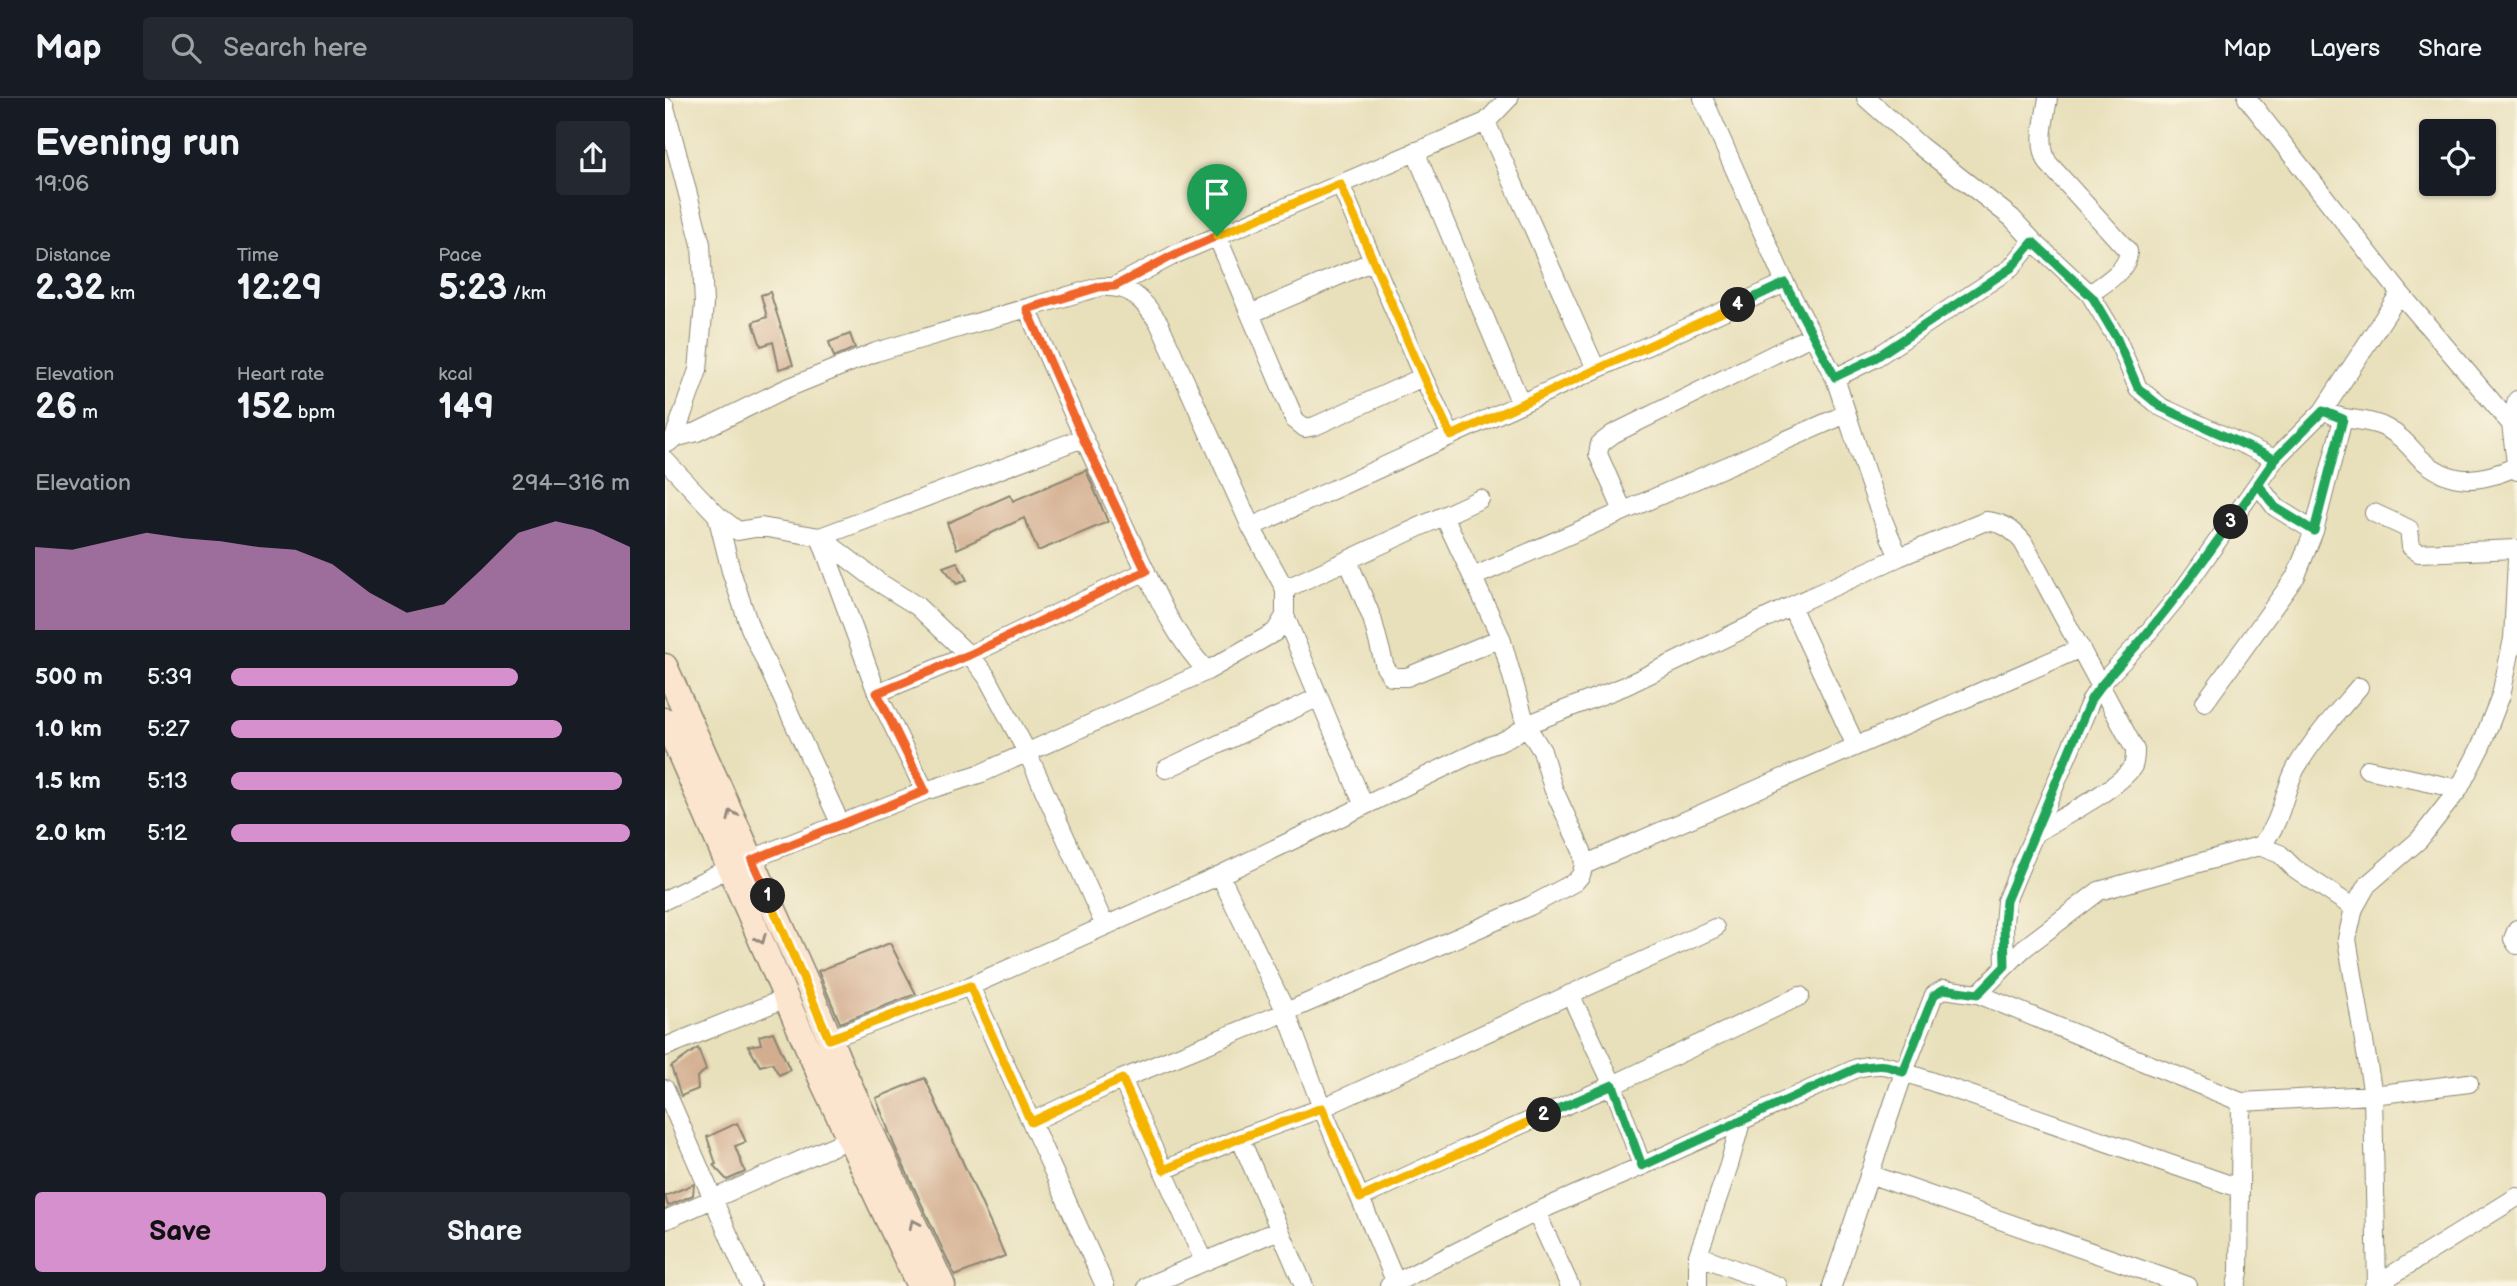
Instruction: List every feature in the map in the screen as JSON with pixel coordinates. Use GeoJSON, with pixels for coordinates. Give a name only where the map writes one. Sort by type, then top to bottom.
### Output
{"type":"FeatureCollection","features":[{"type":"Feature","properties":{"kind":"main road"},"geometry":{"type":"LineString","coordinates":[[665,666],[741,863],[786,998],[919,1286]]}},
{"type":"Feature","properties":{"kind":"main road"},"geometry":{"type":"LineString","coordinates":[[665,720],[741,863],[829,1039],[943,1286]]}},
{"type":"Feature","properties":{"kind":"street"},"geometry":{"type":"LineString","coordinates":[[1115,286],[1176,254],[1486,122],[1509,98]]}},
{"type":"Feature","properties":{"kind":"street"},"geometry":{"type":"LineString","coordinates":[[1703,98],[1785,283],[1835,377],[1887,530],[1899,557]]}},
{"type":"Feature","properties":{"kind":"street"},"geometry":{"type":"LineString","coordinates":[[1866,98],[1920,146],[2012,218],[2033,242],[2090,294],[2117,339],[2138,388],[2161,407],[2275,459]]}},
{"type":"Feature","properties":{"kind":"street"},"geometry":{"type":"LineString","coordinates":[[2048,98],[2041,144],[2048,163],[2128,251],[2124,265],[2090,294]]}},
{"type":"Feature","properties":{"kind":"street"},"geometry":{"type":"LineString","coordinates":[[2247,98],[2400,293],[2511,424]]}},
{"type":"Feature","properties":{"kind":"street"},"geometry":{"type":"LineString","coordinates":[[665,107],[701,244],[704,304],[698,370],[669,441]]}},
{"type":"Feature","properties":{"kind":"street"},"geometry":{"type":"LineString","coordinates":[[1486,122],[1596,369]]}},
{"type":"Feature","properties":{"kind":"street"},"geometry":{"type":"LineString","coordinates":[[1415,151],[1521,404]]}},
{"type":"Feature","properties":{"kind":"street"},"geometry":{"type":"LineString","coordinates":[[1340,184],[1451,436]]}},
{"type":"Feature","properties":{"kind":"street"},"geometry":{"type":"LineString","coordinates":[[1217,236],[1295,420],[1305,428],[1315,426],[1423,376]]}},
{"type":"Feature","properties":{"kind":"street"},"geometry":{"type":"LineString","coordinates":[[1835,377],[1875,358],[2011,268],[2033,242]]}},
{"type":"Feature","properties":{"kind":"street"},"geometry":{"type":"LineString","coordinates":[[1250,314],[1373,261]]}},
{"type":"Feature","properties":{"kind":"street"},"geometry":{"type":"LineString","coordinates":[[1251,527],[1785,283]]}},
{"type":"Feature","properties":{"kind":"street"},"geometry":{"type":"LineString","coordinates":[[669,441],[697,432],[785,389],[876,352],[1099,287],[1115,286],[1130,290],[1143,301],[1159,323],[1251,527],[1285,589],[1285,617],[1364,806]]}},
{"type":"Feature","properties":{"kind":"street"},"geometry":{"type":"LineString","coordinates":[[2005,966],[2006,901],[2091,699],[2183,590],[2275,459],[2323,411],[2400,293]]}},
{"type":"Feature","properties":{"kind":"street"},"geometry":{"type":"LineString","coordinates":[[1027,309],[1083,438],[1166,616],[1187,650],[1207,671]]}},
{"type":"Feature","properties":{"kind":"street"},"geometry":{"type":"LineString","coordinates":[[1623,511],[1598,454],[1600,444],[1613,433],[1811,336]]}},
{"type":"Feature","properties":{"kind":"street"},"geometry":{"type":"LineString","coordinates":[[2323,411],[2343,419],[2377,424],[2388,429],[2405,441],[2428,465],[2441,472],[2465,479],[2486,478],[2516,469],[2511,424],[2517,400]]}},
{"type":"Feature","properties":{"kind":"street"},"geometry":{"type":"LineString","coordinates":[[1473,577],[1846,414]]}},
{"type":"Feature","properties":{"kind":"street"},"geometry":{"type":"LineString","coordinates":[[2204,702],[2289,590],[2314,531],[2343,419]]}},
{"type":"Feature","properties":{"kind":"street"},"geometry":{"type":"LineString","coordinates":[[820,537],[1083,438]]}},
{"type":"Feature","properties":{"kind":"street"},"geometry":{"type":"LineString","coordinates":[[665,460],[717,516],[738,531],[761,527],[820,537],[880,583],[917,606],[969,655],[987,677],[1028,754],[1105,926]]}},
{"type":"Feature","properties":{"kind":"street"},"geometry":{"type":"LineString","coordinates":[[2258,484],[2275,507],[2314,531]]}},
{"type":"Feature","properties":{"kind":"street"},"geometry":{"type":"LineString","coordinates":[[1285,589],[1480,499]]}},
{"type":"Feature","properties":{"kind":"street"},"geometry":{"type":"LineString","coordinates":[[2374,513],[2409,529],[2411,547],[2419,553],[2517,549]]}},
{"type":"Feature","properties":{"kind":"street"},"geometry":{"type":"LineString","coordinates":[[717,516],[731,571],[750,628],[841,825]]}},
{"type":"Feature","properties":{"kind":"street"},"geometry":{"type":"LineString","coordinates":[[1031,1122],[1122,1079],[1286,1012],[1530,906],[1575,883],[1581,875],[1584,865],[1582,851],[1553,788],[1542,751],[1526,725],[1501,638],[1444,516]]}},
{"type":"Feature","properties":{"kind":"street"},"geometry":{"type":"LineString","coordinates":[[829,1039],[970,986],[1220,875],[1502,742],[1517,734],[1526,725],[1625,686],[1791,606],[1986,521],[2001,523],[2023,542],[2136,750],[2135,764],[2127,775],[2035,833]]}},
{"type":"Feature","properties":{"kind":"street"},"geometry":{"type":"LineString","coordinates":[[820,537],[877,693],[925,791]]}},
{"type":"Feature","properties":{"kind":"street"},"geometry":{"type":"LineString","coordinates":[[2376,1285],[2373,1095],[2347,939],[2354,908],[2367,884],[2419,841],[2459,789],[2492,722],[2515,639],[2517,559]]}},
{"type":"Feature","properties":{"kind":"street"},"geometry":{"type":"LineString","coordinates":[[1348,561],[1372,618],[1385,667],[1392,677],[1407,677],[1501,638]]}},
{"type":"Feature","properties":{"kind":"street"},"geometry":{"type":"LineString","coordinates":[[877,693],[969,655],[1146,571]]}},
{"type":"Feature","properties":{"kind":"street"},"geometry":{"type":"LineString","coordinates":[[1791,606],[1856,746]]}},
{"type":"Feature","properties":{"kind":"street"},"geometry":{"type":"LineString","coordinates":[[665,900],[741,863],[1028,754],[1207,671],[1275,632],[1285,617]]}},
{"type":"Feature","properties":{"kind":"street"},"geometry":{"type":"LineString","coordinates":[[1584,865],[2081,648]]}},
{"type":"Feature","properties":{"kind":"street"},"geometry":{"type":"LineString","coordinates":[[1978,994],[2023,949],[2099,891],[2259,846],[2272,831],[2297,768],[2324,729],[2359,687]]}},
{"type":"Feature","properties":{"kind":"street"},"geometry":{"type":"LineString","coordinates":[[1166,769],[1319,697]]}},
{"type":"Feature","properties":{"kind":"street"},"geometry":{"type":"LineString","coordinates":[[2367,769],[2459,789]]}},
{"type":"Feature","properties":{"kind":"street"},"geometry":{"type":"LineString","coordinates":[[2259,846],[2280,854],[2294,868],[2354,908]]}},
{"type":"Feature","properties":{"kind":"street"},"geometry":{"type":"LineString","coordinates":[[1220,875],[1286,1012],[1392,1285],[1536,1212],[1857,1068],[1877,1064],[1892,1066],[2239,1188]]}},
{"type":"Feature","properties":{"kind":"street"},"geometry":{"type":"LineString","coordinates":[[1164,1170],[1322,1108],[1715,928]]}},
{"type":"Feature","properties":{"kind":"street"},"geometry":{"type":"LineString","coordinates":[[2517,929],[2513,939],[2517,945]]}},
{"type":"Feature","properties":{"kind":"street"},"geometry":{"type":"LineString","coordinates":[[970,986],[1105,1286]]}},
{"type":"Feature","properties":{"kind":"street"},"geometry":{"type":"LineString","coordinates":[[1832,1286],[1903,1072],[1934,995],[1944,989],[1978,994],[2241,1102],[2373,1095],[2469,1083]]}},
{"type":"Feature","properties":{"kind":"street"},"geometry":{"type":"LineString","coordinates":[[1570,995],[1613,1085],[1642,1166]]}},
{"type":"Feature","properties":{"kind":"street"},"geometry":{"type":"LineString","coordinates":[[1360,1198],[1613,1085],[1800,996]]}},
{"type":"Feature","properties":{"kind":"street"},"geometry":{"type":"LineString","coordinates":[[665,1047],[786,998]]}},
{"type":"Feature","properties":{"kind":"street"},"geometry":{"type":"LineString","coordinates":[[1122,1079],[1204,1261]]}},
{"type":"Feature","properties":{"kind":"street"},"geometry":{"type":"LineString","coordinates":[[665,1089],[751,1286]]}},
{"type":"Feature","properties":{"kind":"street"},"geometry":{"type":"LineString","coordinates":[[2238,1285],[2241,1102]]}},
{"type":"Feature","properties":{"kind":"street"},"geometry":{"type":"LineString","coordinates":[[1698,1286],[1698,1255],[1741,1122]]}},
{"type":"Feature","properties":{"kind":"street"},"geometry":{"type":"LineString","coordinates":[[1240,1138],[1304,1286]]}},
{"type":"Feature","properties":{"kind":"street"},"geometry":{"type":"LineString","coordinates":[[665,1220],[849,1139]]}},
{"type":"Feature","properties":{"kind":"street"},"geometry":{"type":"LineString","coordinates":[[1869,1174],[2188,1286]]}},
{"type":"Feature","properties":{"kind":"street"},"geometry":{"type":"LineString","coordinates":[[2376,1285],[2517,1198]]}},
{"type":"Feature","properties":{"kind":"street"},"geometry":{"type":"LineString","coordinates":[[1536,1212],[1570,1286]]}},
{"type":"Feature","properties":{"kind":"street"},"geometry":{"type":"LineString","coordinates":[[1147,1286],[1279,1230]]}},
{"type":"Feature","properties":{"kind":"street"},"geometry":{"type":"LineString","coordinates":[[1698,1255],[1778,1286]]}},
{"type":"Feature","properties":{"kind":"building"},"geometry":{"type":"Polygon","coordinates":[[[770,292],[793,365],[779,369],[773,342],[761,346],[753,322],[767,317],[761,295],[770,292]]]}},
{"type":"Feature","properties":{"kind":"building"},"geometry":{"type":"Polygon","coordinates":[[[850,334],[855,348],[834,357],[829,342],[850,334]]]}},
{"type":"Feature","properties":{"kind":"building"},"geometry":{"type":"Polygon","coordinates":[[[1086,470],[1108,522],[1038,551],[1024,518],[957,549],[947,523],[1010,495],[1013,501],[1086,470]]]}},
{"type":"Feature","properties":{"kind":"building"},"geometry":{"type":"Polygon","coordinates":[[[957,562],[967,580],[957,584],[943,567],[957,562]]]}},
{"type":"Feature","properties":{"kind":"building"},"geometry":{"type":"Polygon","coordinates":[[[890,943],[916,994],[840,1023],[818,971],[890,943]]]}},
{"type":"Feature","properties":{"kind":"building"},"geometry":{"type":"Polygon","coordinates":[[[773,1032],[790,1070],[779,1075],[772,1063],[760,1066],[748,1046],[761,1044],[759,1036],[773,1032]]]}},
{"type":"Feature","properties":{"kind":"building"},"geometry":{"type":"Polygon","coordinates":[[[698,1048],[706,1070],[697,1077],[698,1089],[681,1096],[671,1067],[698,1048]]]}},
{"type":"Feature","properties":{"kind":"building"},"geometry":{"type":"Polygon","coordinates":[[[925,1078],[1005,1256],[955,1276],[895,1147],[876,1098],[925,1078]]]}},
{"type":"Feature","properties":{"kind":"building"},"geometry":{"type":"Polygon","coordinates":[[[737,1123],[746,1142],[735,1146],[745,1172],[727,1180],[713,1165],[716,1164],[707,1137],[737,1123]]]}},
{"type":"Feature","properties":{"kind":"building"},"geometry":{"type":"Polygon","coordinates":[[[694,1184],[693,1195],[668,1206],[665,1196],[694,1184]]]}},
{"type":"Feature","properties":{"kind":"route"},"geometry":{"type":"LineString","coordinates":[[1217,236],[1115,286],[1099,287],[1027,309],[1083,438],[1146,571],[969,655],[877,693],[925,791],[752,860],[829,1039],[970,986],[1031,1122],[1122,1079],[1164,1170],[1322,1108],[1360,1198],[1613,1085],[1642,1166],[1857,1068],[1877,1064],[1892,1066],[1903,1072],[1934,995],[1944,989],[1978,994],[2005,966],[2006,901],[2091,699],[2101,684],[2183,590],[2275,459],[2323,411],[2343,419],[2314,531],[2284,515],[2258,484],[2275,459],[2161,407],[2138,388],[2117,339],[2093,298],[2033,242],[2011,268],[1938,318],[1875,358],[1835,377],[1785,283],[1451,436],[1340,184],[1217,236]]}}]}
